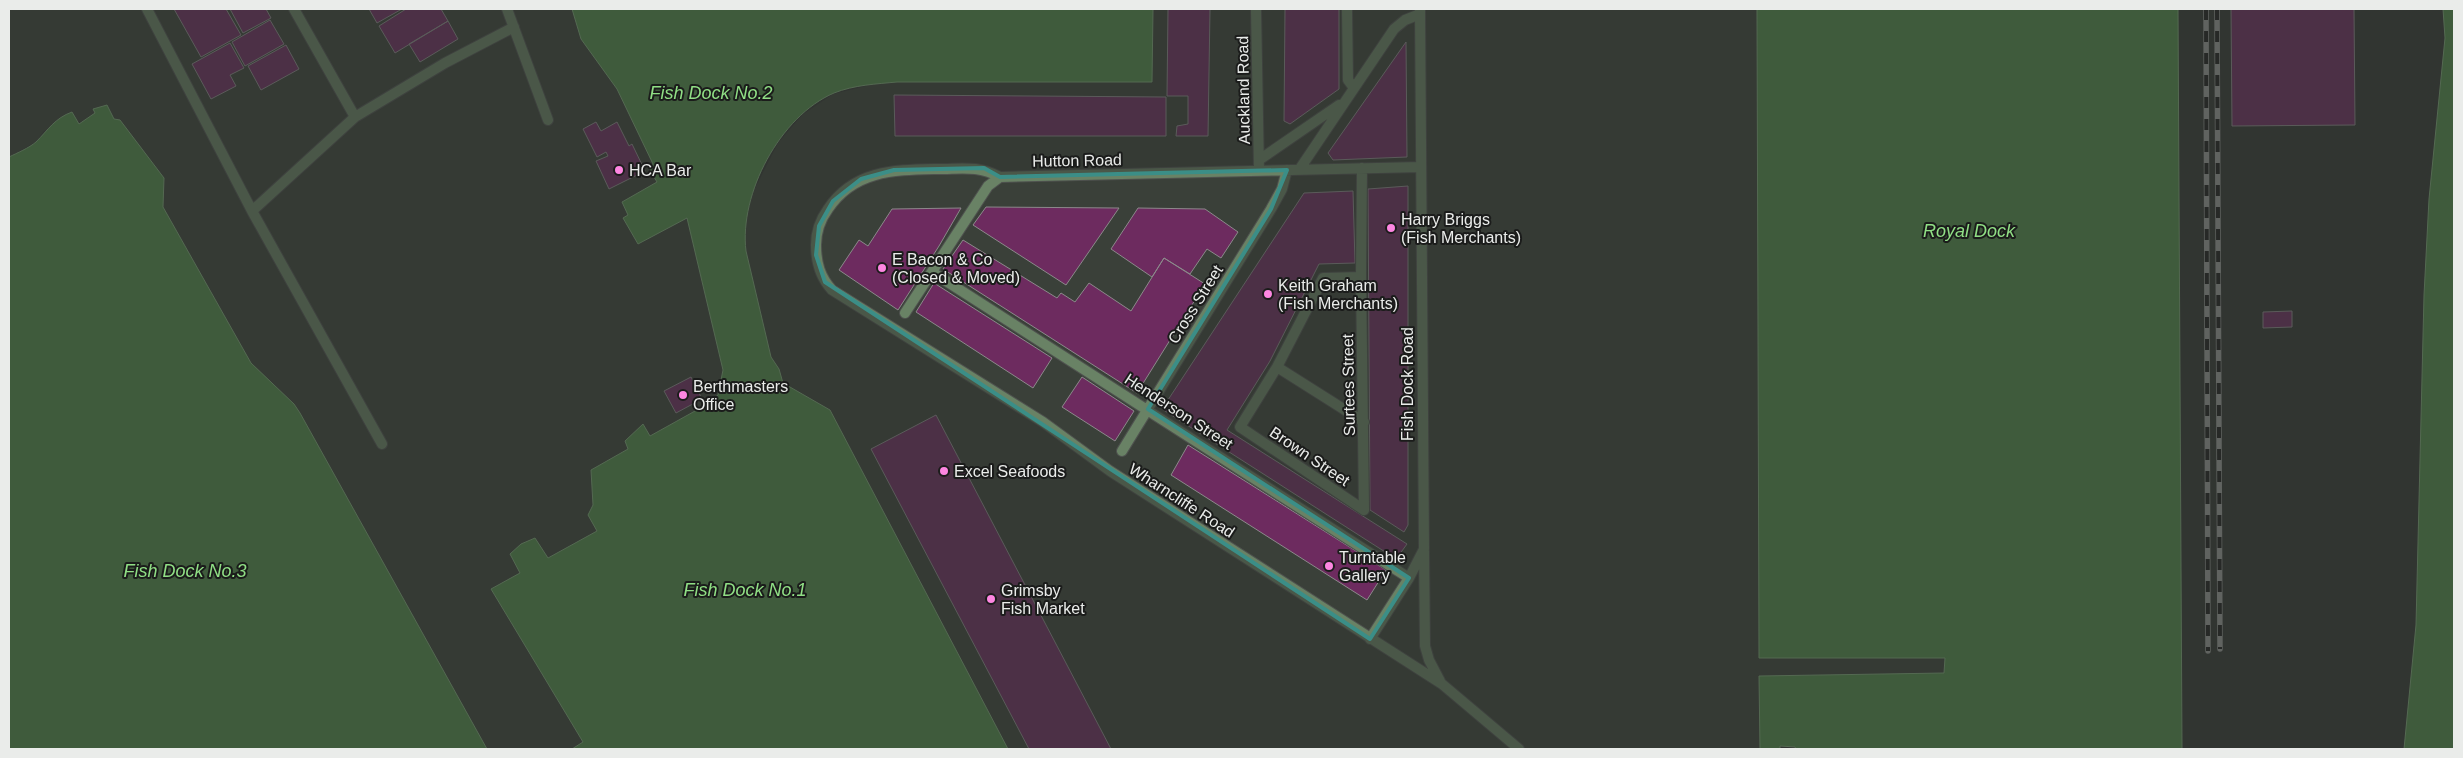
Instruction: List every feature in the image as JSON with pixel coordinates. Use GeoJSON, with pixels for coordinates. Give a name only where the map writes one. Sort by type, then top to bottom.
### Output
{"type":"FeatureCollection","features":[{"type":"Feature","properties":{"kind":"street"},"geometry":{"type":"LineString","coordinates":[[147,9],[252,211],[382,444]]}},
{"type":"Feature","properties":{"kind":"street"},"geometry":{"type":"LineString","coordinates":[[294,9],[355,117]]}},
{"type":"Feature","properties":{"kind":"street"},"geometry":{"type":"LineString","coordinates":[[507,9],[548,120]]}},
{"type":"Feature","properties":{"kind":"street","name":"Auckland Road"},"geometry":{"type":"LineString","coordinates":[[1256,9],[1259,170]]}},
{"type":"Feature","properties":{"kind":"street"},"geometry":{"type":"LineString","coordinates":[[1347,9],[1348,80],[1354,88]]}},
{"type":"Feature","properties":{"kind":"street"},"geometry":{"type":"LineString","coordinates":[[1299,170],[1394,29],[1420,11]]}},
{"type":"Feature","properties":{"kind":"street","name":"Fish Dock Road"},"geometry":{"type":"LineString","coordinates":[[1420,11],[1425,646],[1428,660],[1442,684]]}},
{"type":"Feature","properties":{"kind":"street"},"geometry":{"type":"LineString","coordinates":[[252,211],[355,117],[452,58],[514,27]]}},
{"type":"Feature","properties":{"kind":"street"},"geometry":{"type":"LineString","coordinates":[[1259,160],[1344,102]]}},
{"type":"Feature","properties":{"kind":"street","name":"Hutton Road"},"geometry":{"type":"LineString","coordinates":[[825,282],[819,269],[816,255],[816,239],[819,226],[833,201],[845,189],[861,179],[894,170],[984,168],[1000,177],[1421,167]]}},
{"type":"Feature","properties":{"kind":"street","name":"Surtees Street"},"geometry":{"type":"LineString","coordinates":[[1362,168],[1361,277],[1364,510]]}},
{"type":"Feature","properties":{"kind":"street","name":"Cross Street"},"geometry":{"type":"LineString","coordinates":[[1122,451],[1271,209],[1282,189],[1287,170]]}},
{"type":"Feature","properties":{"kind":"street"},"geometry":{"type":"LineString","coordinates":[[905,313],[988,186],[1000,177]]}},
{"type":"Feature","properties":{"kind":"street","name":"Henderson Street"},"geometry":{"type":"LineString","coordinates":[[932,272],[1409,578]]}},
{"type":"Feature","properties":{"kind":"street"},"geometry":{"type":"LineString","coordinates":[[1361,277],[1322,278],[1277,367],[1364,422]]}},
{"type":"Feature","properties":{"kind":"street","name":"Wharncliffe Road"},"geometry":{"type":"LineString","coordinates":[[825,282],[840,296],[1043,422],[1110,471],[1442,684],[1519,749]]}},
{"type":"Feature","properties":{"kind":"street","name":"Brown Street"},"geometry":{"type":"LineString","coordinates":[[1277,367],[1240,427],[1364,510]]}},
{"type":"Feature","properties":{"kind":"street","name":"Fish Dock Road"},"geometry":{"type":"LineString","coordinates":[[1370,639],[1409,578],[1424,549]]}},
{"type":"Feature","properties":{"kind":"highlighted area"},"geometry":{"type":"Polygon","coordinates":[[[984,168],[1000,177],[1287,170],[1271,209],[1148,409],[1409,578],[1370,639],[825,282],[816,255],[819,226],[833,201],[861,179],[894,170],[984,168]]]}},
{"type":"Feature","properties":{"kind":"shaded area"},"geometry":{"type":"Polygon","coordinates":[[[9,9],[572,9],[581,39],[617,89],[653,164],[650,170],[657,182],[622,202],[628,215],[623,218],[638,244],[687,218],[723,370],[718,395],[704,406],[650,436],[643,424],[629,448],[591,470],[593,505],[591,512],[598,530],[491,589],[583,742],[572,749],[487,749],[300,413],[294,404],[251,363],[163,207],[164,178],[120,121],[114,119],[107,105],[93,109],[96,113],[87,120],[44,131],[36,142],[9,157],[9,9]]]}},
{"type":"Feature","properties":{"kind":"shaded area"},"geometry":{"type":"Polygon","coordinates":[[[1153,9],[1757,9],[1760,658],[1945,657],[1944,673],[1760,676],[1760,749],[1008,749],[830,410],[784,383],[779,369],[771,357],[746,251],[744,235],[747,210],[753,192],[778,143],[802,115],[833,94],[874,84],[897,82],[1152,82],[1153,9]]]}},
{"type":"Feature","properties":{"kind":"water","name":"Fish Dock No.1"},"geometry":{"type":"Polygon","coordinates":[[[572,9],[1153,9],[1152,82],[897,82],[865,85],[842,90],[814,104],[796,119],[767,159],[749,206],[746,251],[771,357],[779,369],[783,383],[830,410],[1008,749],[572,749],[583,742],[491,589],[520,573],[510,554],[521,544],[535,538],[548,558],[597,531],[588,515],[593,505],[591,470],[628,449],[625,441],[643,424],[650,436],[704,406],[718,395],[723,370],[687,218],[638,244],[623,218],[628,215],[622,202],[657,182],[650,170],[653,164],[617,89],[581,39],[572,9]]]}},
{"type":"Feature","properties":{"kind":"water","name":"Royal Dock"},"geometry":{"type":"Polygon","coordinates":[[[1757,9],[2178,9],[2182,749],[1796,749],[1795,747],[1780,746],[1780,749],[1760,749],[1759,676],[1944,673],[1945,658],[1759,658],[1757,9]]]}},
{"type":"Feature","properties":{"kind":"water"},"geometry":{"type":"Polygon","coordinates":[[[2443,9],[2454,9],[2454,749],[2404,749],[2416,625],[2424,295],[2429,199],[2445,38],[2443,9]]]}},
{"type":"Feature","properties":{"kind":"water","name":"Fish Dock No.3"},"geometry":{"type":"Polygon","coordinates":[[[107,105],[114,119],[120,120],[164,178],[163,207],[251,363],[294,404],[300,413],[487,749],[9,749],[9,157],[36,142],[56,121],[66,115],[72,112],[79,124],[95,113],[93,109],[107,105]]]}},
{"type":"Feature","properties":{"kind":"building"},"geometry":{"type":"Polygon","coordinates":[[[174,9],[226,9],[241,35],[201,57],[174,9]]]}},
{"type":"Feature","properties":{"kind":"building"},"geometry":{"type":"Polygon","coordinates":[[[230,9],[266,9],[271,18],[243,33],[230,9]]]}},
{"type":"Feature","properties":{"kind":"building"},"geometry":{"type":"Polygon","coordinates":[[[369,9],[402,9],[377,23],[369,9]]]}},
{"type":"Feature","properties":{"kind":"building"},"geometry":{"type":"Polygon","coordinates":[[[406,9],[441,9],[448,21],[395,53],[379,26],[406,9]]]}},
{"type":"Feature","properties":{"kind":"building"},"geometry":{"type":"Polygon","coordinates":[[[1168,9],[1210,9],[1208,136],[1176,136],[1177,126],[1188,124],[1188,96],[1167,96],[1168,9]]]}},
{"type":"Feature","properties":{"kind":"building"},"geometry":{"type":"Polygon","coordinates":[[[1285,9],[1339,9],[1339,89],[1290,124],[1284,121],[1285,9]]]}},
{"type":"Feature","properties":{"kind":"building"},"geometry":{"type":"Polygon","coordinates":[[[2231,9],[2354,9],[2355,125],[2232,126],[2231,9]]]}},
{"type":"Feature","properties":{"kind":"building"},"geometry":{"type":"Polygon","coordinates":[[[270,20],[284,44],[245,66],[232,42],[270,20]]]}},
{"type":"Feature","properties":{"kind":"building"},"geometry":{"type":"Polygon","coordinates":[[[448,21],[458,39],[420,62],[409,44],[448,21]]]}},
{"type":"Feature","properties":{"kind":"building"},"geometry":{"type":"Polygon","coordinates":[[[1406,42],[1407,157],[1333,160],[1328,153],[1406,42]]]}},
{"type":"Feature","properties":{"kind":"building"},"geometry":{"type":"Polygon","coordinates":[[[230,43],[244,68],[230,75],[236,86],[211,99],[192,64],[230,43]]]}},
{"type":"Feature","properties":{"kind":"building"},"geometry":{"type":"Polygon","coordinates":[[[286,45],[299,69],[261,90],[248,66],[286,45]]]}},
{"type":"Feature","properties":{"kind":"building"},"geometry":{"type":"Polygon","coordinates":[[[894,95],[1166,97],[1166,136],[895,136],[894,95]]]}},
{"type":"Feature","properties":{"kind":"building"},"geometry":{"type":"Polygon","coordinates":[[[596,122],[601,131],[617,122],[629,146],[632,144],[645,171],[609,189],[596,161],[608,156],[606,152],[597,157],[583,129],[596,122]]]}},
{"type":"Feature","properties":{"kind":"building"},"geometry":{"type":"Polygon","coordinates":[[[1408,186],[1408,525],[1404,532],[1370,510],[1368,189],[1408,186]]]}},
{"type":"Feature","properties":{"kind":"building"},"geometry":{"type":"Polygon","coordinates":[[[1353,191],[1355,263],[1319,264],[1270,361],[1227,430],[1407,544],[1399,555],[1393,557],[1162,409],[1304,193],[1353,191]]]}},
{"type":"Feature","properties":{"kind":"building"},"geometry":{"type":"Polygon","coordinates":[[[986,207],[1119,208],[1066,285],[973,225],[986,207]]]}},
{"type":"Feature","properties":{"kind":"building"},"geometry":{"type":"Polygon","coordinates":[[[961,208],[898,310],[839,270],[859,240],[868,246],[892,209],[961,208]]]}},
{"type":"Feature","properties":{"kind":"building"},"geometry":{"type":"Polygon","coordinates":[[[1138,208],[1205,209],[1238,232],[1221,258],[1207,249],[1190,274],[1164,258],[1152,277],[1111,249],[1138,208]]]}},
{"type":"Feature","properties":{"kind":"building"},"geometry":{"type":"Polygon","coordinates":[[[963,240],[1057,298],[1061,293],[1075,302],[1089,283],[1131,311],[1164,258],[1205,284],[1137,393],[943,269],[963,240]]]}},
{"type":"Feature","properties":{"kind":"building"},"geometry":{"type":"Polygon","coordinates":[[[934,283],[1052,358],[1033,388],[916,312],[934,283]]]}},
{"type":"Feature","properties":{"kind":"building"},"geometry":{"type":"Polygon","coordinates":[[[2292,311],[2292,327],[2263,328],[2263,312],[2292,311]]]}},
{"type":"Feature","properties":{"kind":"building","name":"Berthmasters Office"},"geometry":{"type":"Polygon","coordinates":[[[691,377],[702,399],[676,413],[664,391],[691,377]]]}},
{"type":"Feature","properties":{"kind":"building"},"geometry":{"type":"Polygon","coordinates":[[[1082,377],[1134,411],[1115,441],[1062,407],[1082,377]]]}},
{"type":"Feature","properties":{"kind":"building","name":"Grimsby Fish Market"},"geometry":{"type":"Polygon","coordinates":[[[936,415],[1111,749],[1029,749],[871,449],[936,415]]]}},
{"type":"Feature","properties":{"kind":"building"},"geometry":{"type":"Polygon","coordinates":[[[1188,445],[1386,570],[1367,600],[1171,475],[1188,445]]]}},
{"type":"Feature","properties":{"kind":"railway"},"geometry":{"type":"LineString","coordinates":[[2206,9],[2208,651]]}},
{"type":"Feature","properties":{"kind":"railway"},"geometry":{"type":"LineString","coordinates":[[2217,9],[2220,649]]}},
{"type":"Feature","properties":{"kind":"place","name":"HCA Bar"},"geometry":{"type":"Point","coordinates":[619,170]}},
{"type":"Feature","properties":{"kind":"place","name":"Harry Briggs (Fish Merchants)"},"geometry":{"type":"Point","coordinates":[1391,228]}},
{"type":"Feature","properties":{"kind":"place","name":"E Bacon & Co (Closed & Moved)"},"geometry":{"type":"Point","coordinates":[882,268]}},
{"type":"Feature","properties":{"kind":"place","name":"Keith Graham (Fish Merchants)"},"geometry":{"type":"Point","coordinates":[1268,294]}},
{"type":"Feature","properties":{"kind":"place","name":"Berthmasters Office"},"geometry":{"type":"Point","coordinates":[683,395]}},
{"type":"Feature","properties":{"kind":"place","name":"Excel Seafoods"},"geometry":{"type":"Point","coordinates":[944,471]}},
{"type":"Feature","properties":{"kind":"place","name":"Turntable Gallery"},"geometry":{"type":"Point","coordinates":[1329,566]}},
{"type":"Feature","properties":{"kind":"place","name":"Grimsby Fish Market"},"geometry":{"type":"Point","coordinates":[991,599]}},
{"type":"Feature","properties":{"kind":"water label","name":"Fish Dock No.2"},"geometry":{"type":"Point","coordinates":[711,93]}}]}
